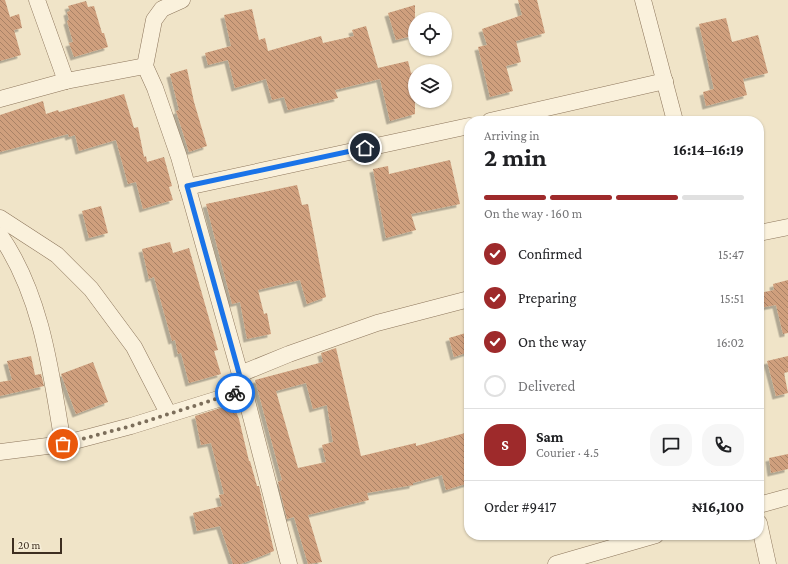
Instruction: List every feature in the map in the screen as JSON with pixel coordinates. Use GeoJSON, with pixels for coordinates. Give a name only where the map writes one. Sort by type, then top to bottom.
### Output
{"type":"FeatureCollection","features":[{"type":"Feature","properties":{"kind":"street"},"geometry":{"type":"LineString","coordinates":[[37,0],[66,81]]}},
{"type":"Feature","properties":{"kind":"street"},"geometry":{"type":"LineString","coordinates":[[182,0],[162,9],[154,20],[145,66],[156,88],[187,186],[240,374],[289,564]]}},
{"type":"Feature","properties":{"kind":"street"},"geometry":{"type":"LineString","coordinates":[[643,0],[674,116]]}},
{"type":"Feature","properties":{"kind":"street"},"geometry":{"type":"LineString","coordinates":[[0,99],[66,81],[145,66]]}},
{"type":"Feature","properties":{"kind":"street"},"geometry":{"type":"LineString","coordinates":[[512,116],[665,81]]}},
{"type":"Feature","properties":{"kind":"street"},"geometry":{"type":"LineString","coordinates":[[187,186],[464,127]]}},
{"type":"Feature","properties":{"kind":"street"},"geometry":{"type":"LineString","coordinates":[[0,218],[57,255],[92,289],[134,347],[168,413]]}},
{"type":"Feature","properties":{"kind":"street"},"geometry":{"type":"LineString","coordinates":[[764,232],[788,227]]}},
{"type":"Feature","properties":{"kind":"street"},"geometry":{"type":"LineString","coordinates":[[0,235],[11,251],[30,296],[48,350],[63,444]]}},
{"type":"Feature","properties":{"kind":"street"},"geometry":{"type":"LineString","coordinates":[[240,374],[289,354],[377,323],[464,299]]}},
{"type":"Feature","properties":{"kind":"street"},"geometry":{"type":"LineString","coordinates":[[0,452],[63,444],[131,426],[168,413],[244,391]]}},
{"type":"Feature","properties":{"kind":"street"},"geometry":{"type":"LineString","coordinates":[[764,504],[788,497]]}},
{"type":"Feature","properties":{"kind":"street"},"geometry":{"type":"LineString","coordinates":[[556,564],[639,540]]}},
{"type":"Feature","properties":{"kind":"street"},"geometry":{"type":"LineString","coordinates":[[763,540],[768,564]]}},
{"type":"Feature","properties":{"kind":"building"},"geometry":{"type":"Polygon","coordinates":[[[0,0],[5,0],[10,17],[19,14],[22,28],[14,30],[21,55],[0,61],[0,0]]]}},
{"type":"Feature","properties":{"kind":"building"},"geometry":{"type":"Polygon","coordinates":[[[518,0],[537,0],[545,33],[516,41],[521,62],[506,66],[513,91],[490,97],[478,47],[487,45],[482,29],[522,15],[518,0]]]}},
{"type":"Feature","properties":{"kind":"building"},"geometry":{"type":"Polygon","coordinates":[[[86,1],[88,7],[94,6],[108,47],[74,57],[69,43],[73,42],[67,21],[69,20],[67,12],[70,11],[68,6],[86,1]]]}},
{"type":"Feature","properties":{"kind":"building"},"geometry":{"type":"Polygon","coordinates":[[[415,5],[415,12],[408,12],[408,37],[396,40],[388,13],[415,5]]]}},
{"type":"Feature","properties":{"kind":"building"},"geometry":{"type":"Polygon","coordinates":[[[252,9],[259,40],[265,38],[268,51],[321,36],[323,43],[354,36],[352,30],[366,26],[378,68],[408,61],[408,108],[415,108],[415,114],[390,121],[380,79],[335,90],[338,98],[288,110],[284,97],[272,100],[266,79],[235,88],[228,60],[208,65],[205,53],[231,46],[224,15],[252,9]]]}},
{"type":"Feature","properties":{"kind":"building"},"geometry":{"type":"Polygon","coordinates":[[[726,18],[732,42],[758,35],[768,73],[743,79],[747,95],[706,106],[703,92],[714,89],[699,24],[726,18]]]}},
{"type":"Feature","properties":{"kind":"building"},"geometry":{"type":"Polygon","coordinates":[[[187,69],[194,102],[207,146],[189,152],[176,111],[179,110],[170,74],[187,69]]]}},
{"type":"Feature","properties":{"kind":"building"},"geometry":{"type":"Polygon","coordinates":[[[124,94],[134,128],[138,127],[144,157],[146,156],[147,162],[164,157],[172,186],[169,187],[173,200],[143,209],[136,182],[128,184],[116,140],[79,151],[75,135],[69,137],[68,134],[0,152],[0,115],[43,101],[46,114],[58,110],[59,112],[124,94]]]}},
{"type":"Feature","properties":{"kind":"building"},"geometry":{"type":"Polygon","coordinates":[[[450,160],[460,204],[411,214],[416,230],[386,238],[373,169],[388,166],[389,174],[450,160]]]}},
{"type":"Feature","properties":{"kind":"building"},"geometry":{"type":"Polygon","coordinates":[[[297,185],[302,205],[308,204],[326,297],[307,304],[300,280],[258,290],[264,314],[267,313],[271,334],[247,339],[240,302],[232,304],[206,204],[297,185]]]}},
{"type":"Feature","properties":{"kind":"building"},"geometry":{"type":"Polygon","coordinates":[[[101,206],[108,233],[89,238],[82,211],[101,206]]]}},
{"type":"Feature","properties":{"kind":"building"},"geometry":{"type":"Polygon","coordinates":[[[170,242],[173,253],[189,248],[218,350],[214,351],[221,374],[189,383],[181,353],[178,354],[175,340],[172,341],[154,277],[149,279],[142,249],[170,242]]]}},
{"type":"Feature","properties":{"kind":"building"},"geometry":{"type":"Polygon","coordinates":[[[788,280],[788,333],[783,334],[776,305],[764,307],[764,292],[774,290],[773,284],[788,280]]]}},
{"type":"Feature","properties":{"kind":"building"},"geometry":{"type":"Polygon","coordinates":[[[464,334],[464,354],[454,357],[449,338],[464,334]]]}},
{"type":"Feature","properties":{"kind":"building"},"geometry":{"type":"Polygon","coordinates":[[[336,348],[361,456],[416,443],[416,446],[464,433],[464,485],[446,490],[442,475],[413,483],[413,485],[367,493],[369,500],[308,515],[322,562],[308,564],[294,517],[287,519],[278,482],[282,480],[255,380],[323,362],[321,353],[336,348]],[[306,383],[276,391],[298,468],[326,462],[322,445],[333,442],[327,405],[313,409],[306,383]]]}},
{"type":"Feature","properties":{"kind":"building"},"geometry":{"type":"Polygon","coordinates":[[[31,356],[35,375],[41,374],[44,386],[0,396],[0,382],[12,380],[7,361],[31,356]]]}},
{"type":"Feature","properties":{"kind":"building"},"geometry":{"type":"Polygon","coordinates":[[[788,356],[788,372],[784,373],[788,393],[776,396],[767,361],[788,356]]]}},
{"type":"Feature","properties":{"kind":"building"},"geometry":{"type":"Polygon","coordinates":[[[93,362],[108,402],[76,414],[61,374],[93,362]]]}},
{"type":"Feature","properties":{"kind":"building"},"geometry":{"type":"Polygon","coordinates":[[[233,404],[239,419],[249,461],[257,486],[259,486],[274,551],[241,564],[233,564],[220,526],[197,531],[193,513],[222,506],[219,495],[224,494],[211,443],[201,445],[195,416],[233,404]]]}},
{"type":"Feature","properties":{"kind":"building"},"geometry":{"type":"Polygon","coordinates":[[[788,454],[788,469],[771,473],[769,458],[788,454]]]}},
{"type":"Feature","properties":{"kind":"way so far"},"geometry":{"type":"LineString","coordinates":[[63,444],[131,426],[168,413],[235,393]]}},
{"type":"Feature","properties":{"kind":"route"},"geometry":{"type":"LineString","coordinates":[[235,393],[244,391],[187,186],[365,148]]}}]}
